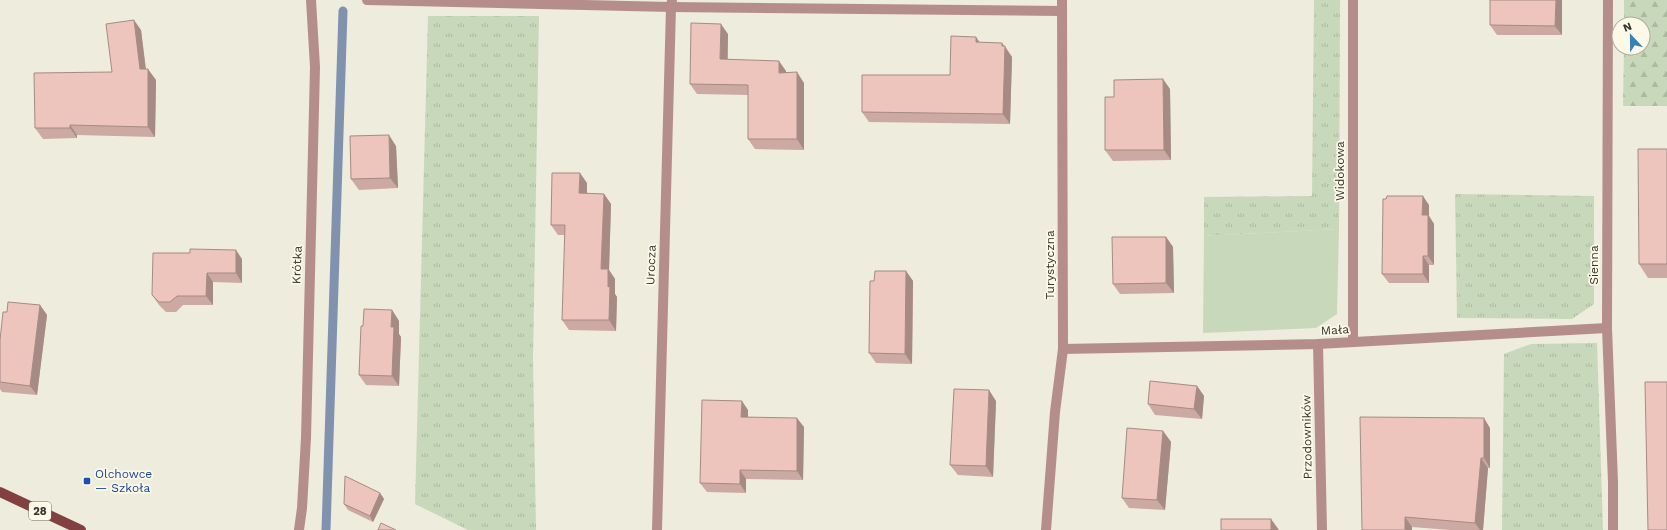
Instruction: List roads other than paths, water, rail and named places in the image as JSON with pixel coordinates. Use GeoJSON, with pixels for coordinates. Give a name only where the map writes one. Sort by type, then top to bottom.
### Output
{"type":"FeatureCollection","features":[{"type":"Feature","properties":{"kind":"main road","name":"28"},"geometry":{"type":"LineString","coordinates":[[0,492],[81,530]]}},
{"type":"Feature","properties":{"kind":"street","name":"Krótka"},"geometry":{"type":"LineString","coordinates":[[298,530],[302,508],[306,438],[316,67],[311,0]]}},
{"type":"Feature","properties":{"kind":"street"},"geometry":{"type":"LineString","coordinates":[[367,0],[671,3],[1062,11]]}},
{"type":"Feature","properties":{"kind":"street","name":"Turystyczna"},"geometry":{"type":"LineString","coordinates":[[1046,530],[1063,349],[1062,0]]}},
{"type":"Feature","properties":{"kind":"street","name":"Widokowa"},"geometry":{"type":"LineString","coordinates":[[1353,0],[1353,342]]}},
{"type":"Feature","properties":{"kind":"street","name":"Sienna"},"geometry":{"type":"LineString","coordinates":[[1608,0],[1607,328],[1613,482],[1613,530]]}},
{"type":"Feature","properties":{"kind":"street","name":"Urocza"},"geometry":{"type":"LineString","coordinates":[[657,530],[671,3]]}},
{"type":"Feature","properties":{"kind":"street","name":"Mała"},"geometry":{"type":"LineString","coordinates":[[1063,349],[1318,344],[1607,328]]}},
{"type":"Feature","properties":{"kind":"street","name":"Przodowników"},"geometry":{"type":"LineString","coordinates":[[1318,344],[1322,530]]}},
{"type":"Feature","properties":{"kind":"waterway"},"geometry":{"type":"LineString","coordinates":[[326,530],[343,11]]}},
{"type":"Feature","properties":{"kind":"place","name":"Olchowce — Szkoła"},"geometry":{"type":"Point","coordinates":[87,481]}}]}
